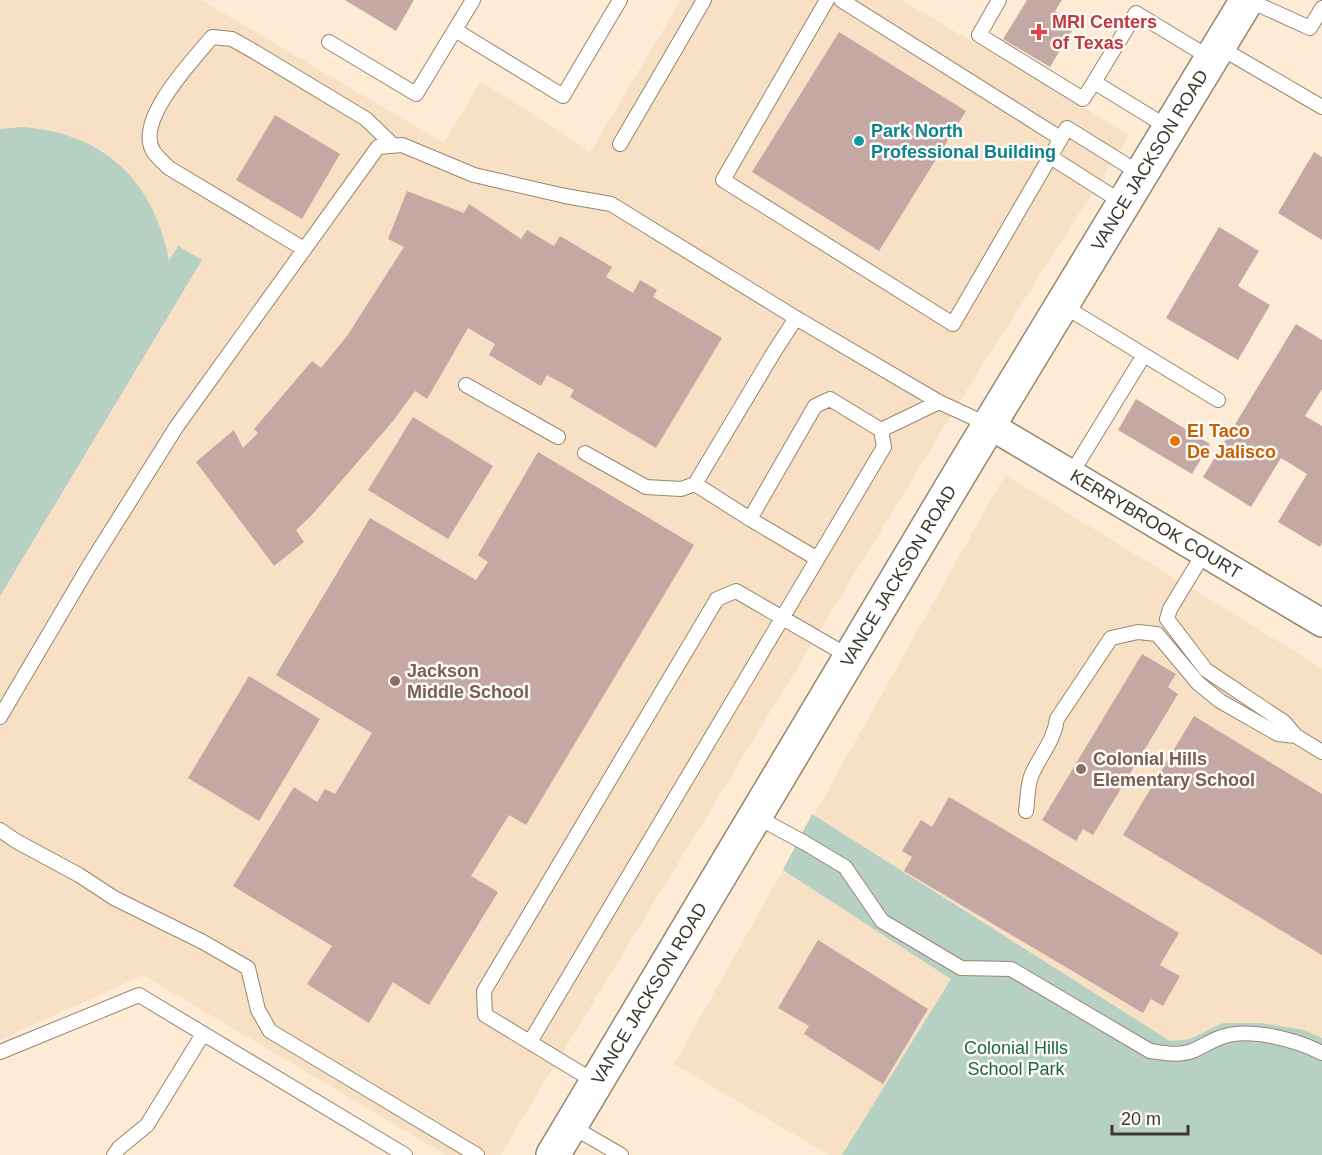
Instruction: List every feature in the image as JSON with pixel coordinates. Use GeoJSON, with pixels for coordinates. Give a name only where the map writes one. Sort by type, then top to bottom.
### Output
{"type":"FeatureCollection","features":[{"type":"Feature","properties":{"kind":"main road","name":"VANCE JACKSON ROAD"},"geometry":{"type":"LineString","coordinates":[[553,1155],[989,425],[1248,0]]}},
{"type":"Feature","properties":{"kind":"street","name":"KERRYBROOK COURT"},"geometry":{"type":"LineString","coordinates":[[989,425],[1204,553],[1320,618]]}},
{"type":"Feature","properties":{"kind":"lane"},"geometry":{"type":"LineString","coordinates":[[329,42],[416,94],[473,0]]}},
{"type":"Feature","properties":{"kind":"lane"},"geometry":{"type":"LineString","coordinates":[[455,30],[563,96],[620,0]]}},
{"type":"Feature","properties":{"kind":"lane"},"geometry":{"type":"LineString","coordinates":[[620,144],[704,0]]}},
{"type":"Feature","properties":{"kind":"lane"},"geometry":{"type":"LineString","coordinates":[[827,0],[723,180],[953,324],[1063,133]]}},
{"type":"Feature","properties":{"kind":"lane"},"geometry":{"type":"LineString","coordinates":[[999,0],[979,35],[1083,99],[1136,13],[1322,107]]}},
{"type":"Feature","properties":{"kind":"lane"},"geometry":{"type":"LineString","coordinates":[[1248,0],[1310,28],[1322,8]]}},
{"type":"Feature","properties":{"kind":"lane"},"geometry":{"type":"LineString","coordinates":[[848,2],[1063,133],[1142,174]]}},
{"type":"Feature","properties":{"kind":"lane"},"geometry":{"type":"LineString","coordinates":[[303,249],[169,168],[153,151],[149,132],[157,110],[212,37],[232,39],[255,52],[366,119],[394,146]]}},
{"type":"Feature","properties":{"kind":"lane"},"geometry":{"type":"LineString","coordinates":[[1094,82],[1170,128]]}},
{"type":"Feature","properties":{"kind":"lane"},"geometry":{"type":"LineString","coordinates":[[0,717],[88,566],[177,426],[378,147],[402,145],[474,174],[565,196],[611,204],[796,318],[939,402],[989,425]]}},
{"type":"Feature","properties":{"kind":"lane"},"geometry":{"type":"LineString","coordinates":[[1049,156],[1123,203]]}},
{"type":"Feature","properties":{"kind":"lane"},"geometry":{"type":"LineString","coordinates":[[1062,305],[1218,400]]}},
{"type":"Feature","properties":{"kind":"lane"},"geometry":{"type":"LineString","coordinates":[[585,453],[646,487],[681,489],[695,484],[796,318]]}},
{"type":"Feature","properties":{"kind":"lane"},"geometry":{"type":"LineString","coordinates":[[1071,474],[1144,355]]}},
{"type":"Feature","properties":{"kind":"lane"},"geometry":{"type":"LineString","coordinates":[[466,385],[558,437]]}},
{"type":"Feature","properties":{"kind":"lane"},"geometry":{"type":"LineString","coordinates":[[530,1042],[884,447],[881,430],[830,399],[816,406],[750,519]]}},
{"type":"Feature","properties":{"kind":"lane"},"geometry":{"type":"LineString","coordinates":[[881,430],[939,402]]}},
{"type":"Feature","properties":{"kind":"lane"},"geometry":{"type":"LineString","coordinates":[[695,484],[816,558]]}},
{"type":"Feature","properties":{"kind":"lane"},"geometry":{"type":"LineString","coordinates":[[1204,553],[1170,609],[1167,619],[1206,670],[1284,722],[1296,736],[1322,752]]}},
{"type":"Feature","properties":{"kind":"lane"},"geometry":{"type":"LineString","coordinates":[[597,1083],[485,1015],[484,992],[717,599],[736,591],[850,657]]}},
{"type":"Feature","properties":{"kind":"lane"},"geometry":{"type":"LineString","coordinates":[[1026,811],[1031,776],[1049,746],[1058,719],[1095,658],[1111,638],[1138,632],[1157,634],[1198,682],[1220,701],[1278,734],[1296,736]]}},
{"type":"Feature","properties":{"kind":"lane"},"geometry":{"type":"LineString","coordinates":[[756,816],[845,867],[882,921],[961,968],[1011,969],[1150,1051],[1172,1054],[1190,1052],[1223,1036],[1243,1033],[1304,1043],[1322,1053]]}},
{"type":"Feature","properties":{"kind":"lane"},"geometry":{"type":"LineString","coordinates":[[0,830],[16,842],[79,875],[114,898],[203,942],[248,968],[258,1010],[270,1031],[477,1155]]}},
{"type":"Feature","properties":{"kind":"lane"},"geometry":{"type":"LineString","coordinates":[[0,1052],[139,994],[405,1155]]}},
{"type":"Feature","properties":{"kind":"lane"},"geometry":{"type":"LineString","coordinates":[[114,1155],[119,1148],[147,1125],[203,1034]]}},
{"type":"Feature","properties":{"kind":"lane"},"geometry":{"type":"LineString","coordinates":[[571,1125],[621,1155]]}},
{"type":"Feature","properties":{"kind":"shaded area","name":"Jackson Middle School"},"geometry":{"type":"Polygon","coordinates":[[[0,0],[201,0],[444,143],[481,81],[590,152],[681,0],[902,0],[1129,135],[968,388],[500,1155],[446,1155],[143,975],[0,1040],[0,0]]]}},
{"type":"Feature","properties":{"kind":"shaded area","name":"Colonial Hills Elementary School"},"geometry":{"type":"Polygon","coordinates":[[[1005,475],[1322,668],[1322,1155],[829,1155],[674,1064],[1005,475]]]}},
{"type":"Feature","properties":{"kind":"green space"},"geometry":{"type":"Polygon","coordinates":[[[21,127],[50,131],[77,139],[100,151],[120,166],[138,185],[152,207],[162,232],[169,261],[178,246],[202,260],[0,596],[0,129],[21,127]]]}},
{"type":"Feature","properties":{"kind":"green space","name":"Colonial Hills School Park"},"geometry":{"type":"Polygon","coordinates":[[[812,814],[1170,1041],[1190,1039],[1223,1023],[1261,1023],[1303,1030],[1322,1038],[1322,1155],[842,1155],[951,979],[783,870],[812,814]]]}},
{"type":"Feature","properties":{"kind":"building"},"geometry":{"type":"Polygon","coordinates":[[[345,0],[414,0],[396,31],[345,0]]]}},
{"type":"Feature","properties":{"kind":"building","name":"MRI Centers of Texas"},"geometry":{"type":"Polygon","coordinates":[[[1027,0],[1062,0],[1055,11],[1076,24],[1050,67],[1003,39],[1027,0]]]}},
{"type":"Feature","properties":{"kind":"building","name":"Park North Professional Building"},"geometry":{"type":"Polygon","coordinates":[[[839,32],[966,111],[879,251],[752,172],[839,32]]]}},
{"type":"Feature","properties":{"kind":"building"},"geometry":{"type":"Polygon","coordinates":[[[275,115],[340,154],[302,219],[236,180],[275,115]]]}},
{"type":"Feature","properties":{"kind":"building"},"geometry":{"type":"Polygon","coordinates":[[[1314,152],[1322,157],[1322,240],[1278,213],[1314,152]]]}},
{"type":"Feature","properties":{"kind":"building"},"geometry":{"type":"Polygon","coordinates":[[[407,191],[464,213],[469,204],[521,239],[527,230],[554,246],[560,236],[612,267],[606,277],[633,293],[640,280],[657,290],[653,297],[722,338],[656,448],[570,397],[574,390],[547,375],[541,386],[489,355],[495,344],[468,328],[427,399],[415,391],[393,421],[311,516],[296,530],[304,542],[274,566],[196,462],[234,430],[243,448],[258,433],[254,429],[312,361],[321,368],[347,336],[404,247],[388,239],[407,191]]]}},
{"type":"Feature","properties":{"kind":"building"},"geometry":{"type":"Polygon","coordinates":[[[1219,227],[1259,251],[1238,286],[1270,305],[1238,360],[1166,318],[1219,227]]]}},
{"type":"Feature","properties":{"kind":"building"},"geometry":{"type":"Polygon","coordinates":[[[1296,324],[1322,340],[1322,389],[1305,416],[1322,426],[1322,543],[1320,547],[1278,522],[1307,474],[1281,458],[1251,507],[1203,477],[1296,324]]]}},
{"type":"Feature","properties":{"kind":"building"},"geometry":{"type":"Polygon","coordinates":[[[1136,399],[1210,444],[1192,474],[1118,430],[1136,399]]]}},
{"type":"Feature","properties":{"kind":"building"},"geometry":{"type":"Polygon","coordinates":[[[413,417],[493,466],[448,539],[368,490],[413,417]]]}},
{"type":"Feature","properties":{"kind":"building"},"geometry":{"type":"Polygon","coordinates":[[[538,452],[694,545],[526,825],[509,815],[471,876],[498,892],[429,1005],[393,982],[369,1023],[307,984],[332,946],[233,886],[294,787],[317,802],[325,789],[335,794],[372,733],[276,675],[370,518],[476,580],[488,562],[478,555],[538,452]]]}},
{"type":"Feature","properties":{"kind":"building"},"geometry":{"type":"Polygon","coordinates":[[[1142,654],[1176,674],[1168,687],[1178,694],[1093,835],[1083,829],[1076,841],[1042,820],[1142,654]]]}},
{"type":"Feature","properties":{"kind":"building"},"geometry":{"type":"Polygon","coordinates":[[[249,676],[320,719],[259,821],[188,778],[249,676]]]}},
{"type":"Feature","properties":{"kind":"building"},"geometry":{"type":"Polygon","coordinates":[[[1194,716],[1322,794],[1322,955],[1123,835],[1194,716]]]}},
{"type":"Feature","properties":{"kind":"building"},"geometry":{"type":"Polygon","coordinates":[[[949,797],[1179,933],[1160,965],[1180,976],[1163,1006],[1151,999],[1143,1013],[904,871],[912,857],[902,851],[921,820],[932,827],[949,797]]]}},
{"type":"Feature","properties":{"kind":"building"},"geometry":{"type":"Polygon","coordinates":[[[818,940],[928,1009],[883,1084],[804,1034],[809,1026],[778,1008],[818,940]]]}},
{"type":"Feature","properties":{"kind":"place","name":"MRI Centers of Texas"},"geometry":{"type":"Point","coordinates":[1039,32]}},
{"type":"Feature","properties":{"kind":"place","name":"Park North Professional Building"},"geometry":{"type":"Point","coordinates":[859,141]}},
{"type":"Feature","properties":{"kind":"place","name":"El Taco De Jalisco"},"geometry":{"type":"Point","coordinates":[1175,441]}},
{"type":"Feature","properties":{"kind":"place","name":"Jackson Middle School"},"geometry":{"type":"Point","coordinates":[395,681]}},
{"type":"Feature","properties":{"kind":"place","name":"Colonial Hills Elementary School"},"geometry":{"type":"Point","coordinates":[1081,769]}}]}
